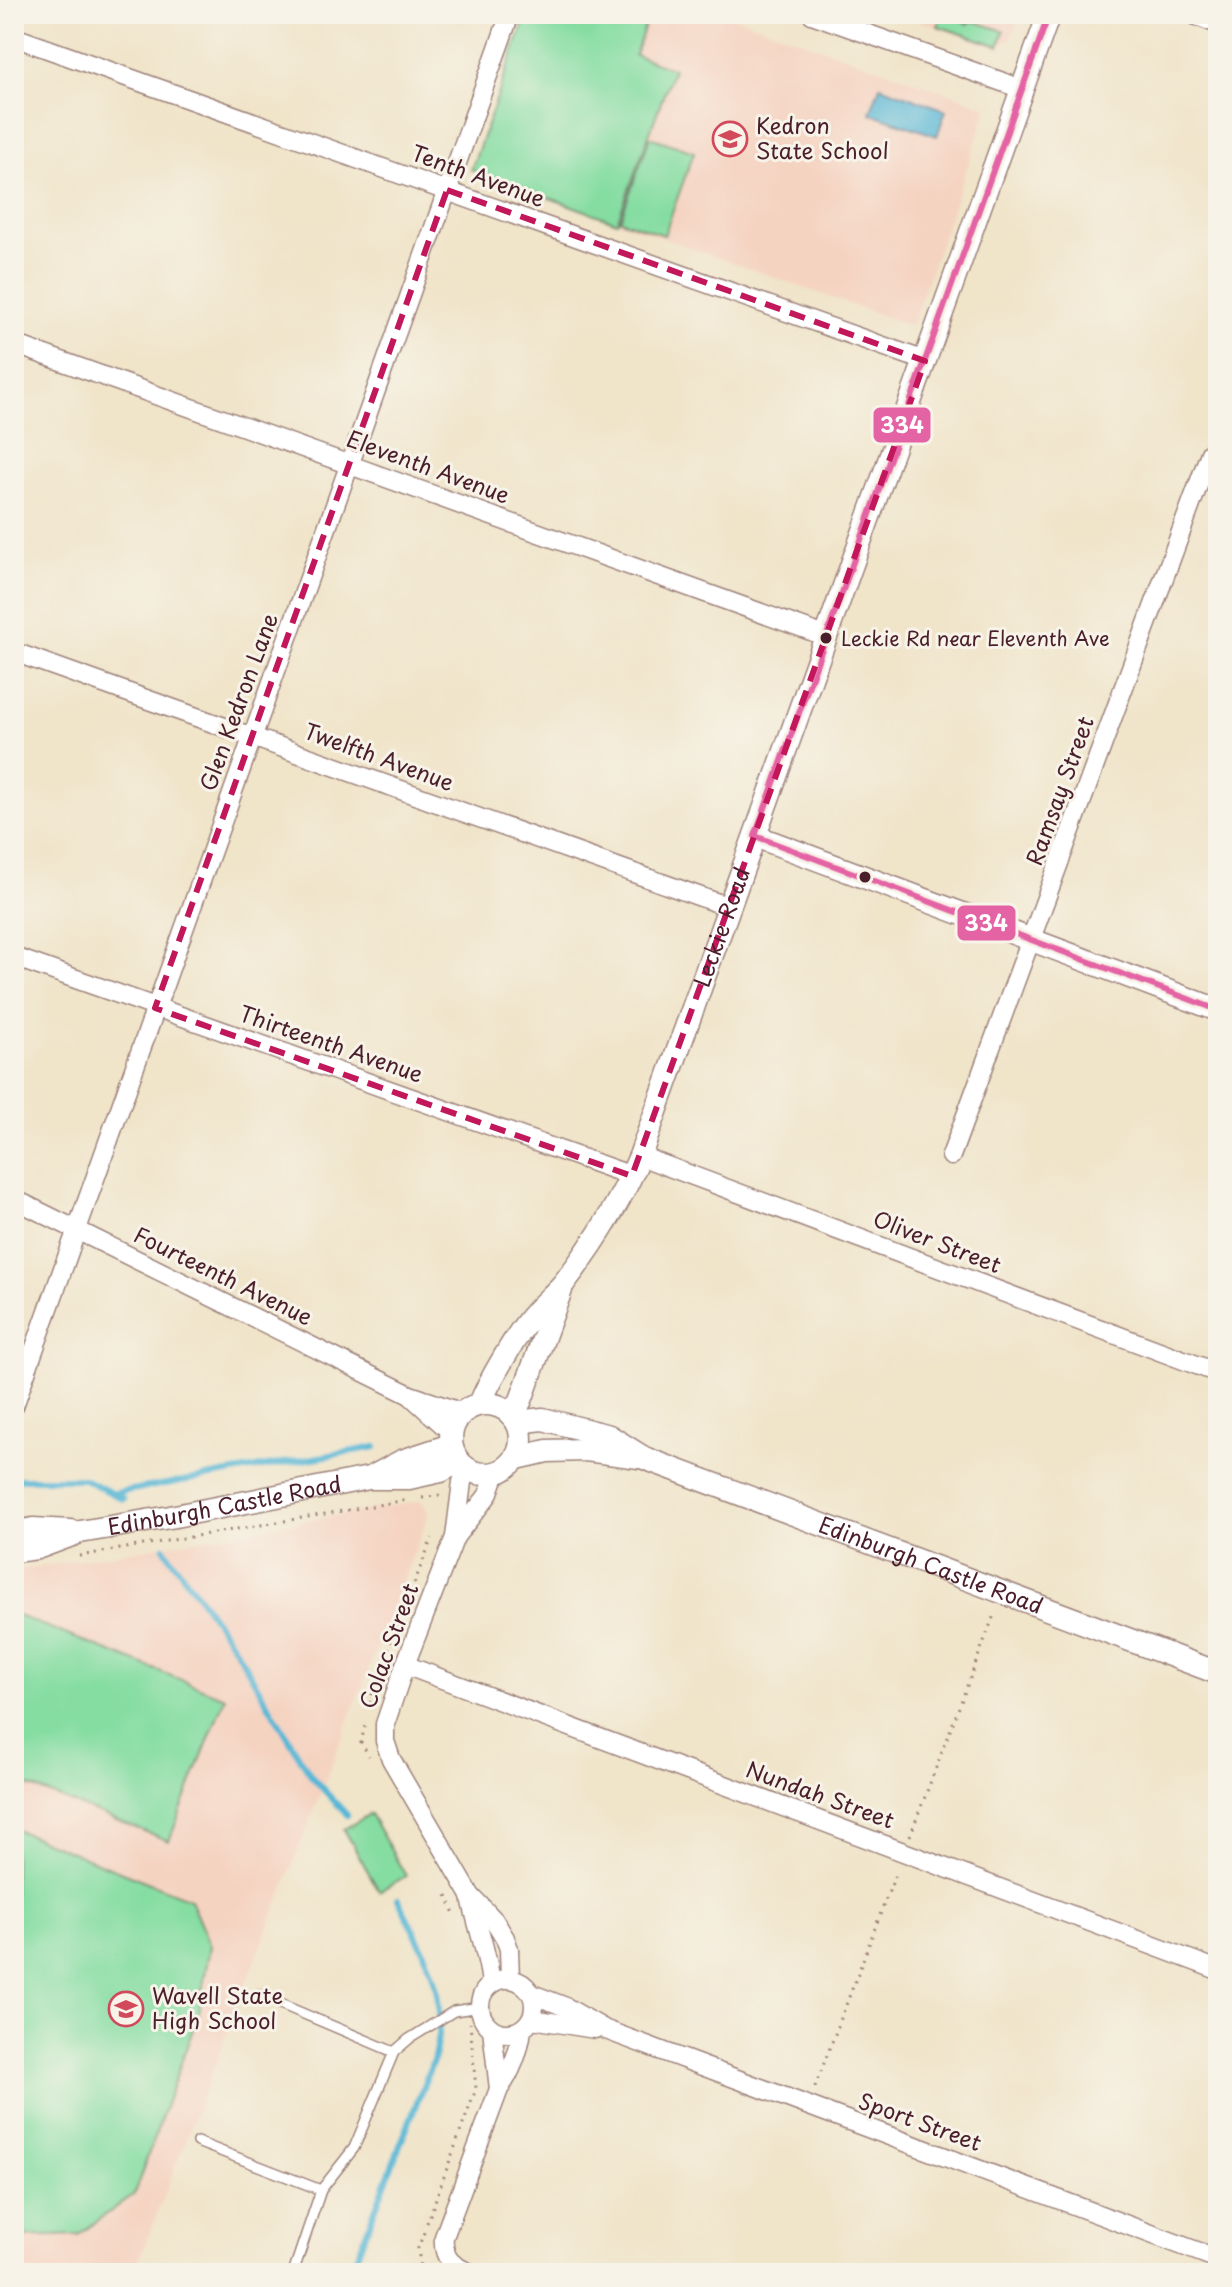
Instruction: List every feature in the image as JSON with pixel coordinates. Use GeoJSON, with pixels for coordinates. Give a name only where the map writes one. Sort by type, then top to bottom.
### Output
{"type":"FeatureCollection","features":[{"type":"Feature","properties":{"kind":"street","name":"Glen Kedron Lane"},"geometry":{"type":"LineString","coordinates":[[14,1406],[510,14]]}},
{"type":"Feature","properties":{"kind":"street"},"geometry":{"type":"LineString","coordinates":[[812,14],[1022,89]]}},
{"type":"Feature","properties":{"kind":"street","name":"Leckie Road"},"geometry":{"type":"LineString","coordinates":[[472,1408],[531,1316],[562,1285],[608,1220],[636,1166],[1049,14]]}},
{"type":"Feature","properties":{"kind":"street"},"geometry":{"type":"LineString","coordinates":[[1197,14],[1218,22]]}},
{"type":"Feature","properties":{"kind":"street","name":"Tenth Avenue"},"geometry":{"type":"LineString","coordinates":[[14,37],[925,361]]}},
{"type":"Feature","properties":{"kind":"street","name":"Eleventh Avenue"},"geometry":{"type":"LineString","coordinates":[[14,344],[825,636]]}},
{"type":"Feature","properties":{"kind":"street","name":"Ramsay Street"},"geometry":{"type":"LineString","coordinates":[[951,1156],[1210,453],[1218,446]]}},
{"type":"Feature","properties":{"kind":"street","name":"Twelfth Avenue"},"geometry":{"type":"LineString","coordinates":[[14,652],[729,907]]}},
{"type":"Feature","properties":{"kind":"street"},"geometry":{"type":"LineString","coordinates":[[755,836],[1218,1010]]}},
{"type":"Feature","properties":{"kind":"street","name":"Thirteenth Avenue"},"geometry":{"type":"LineString","coordinates":[[14,957],[155,1008],[636,1166]]}},
{"type":"Feature","properties":{"kind":"street","name":"Oliver Street"},"geometry":{"type":"LineString","coordinates":[[636,1166],[1218,1373]]}},
{"type":"Feature","properties":{"kind":"street","name":"Fourteenth Avenue"},"geometry":{"type":"LineString","coordinates":[[14,1199],[410,1395],[472,1408]]}},
{"type":"Feature","properties":{"kind":"street","name":"Leckie Road"},"geometry":{"type":"LineString","coordinates":[[515,1419],[562,1285]]}},
{"type":"Feature","properties":{"kind":"street","name":"Fourteenth Avenue"},"geometry":{"type":"LineString","coordinates":[[410,1395],[457,1452]]}},
{"type":"Feature","properties":{"kind":"street"},"geometry":{"type":"LineString","coordinates":[[492,1404],[515,1419],[522,1440],[517,1458],[504,1470],[476,1473],[457,1452],[472,1408],[492,1404]]}},
{"type":"Feature","properties":{"kind":"street","name":"Edinburgh Castle Road"},"geometry":{"type":"LineString","coordinates":[[515,1419],[543,1419],[609,1436],[644,1458],[1218,1673]]}},
{"type":"Feature","properties":{"kind":"street","name":"Edinburgh Castle Road"},"geometry":{"type":"LineString","coordinates":[[517,1458],[547,1451],[586,1450],[644,1458]]}},
{"type":"Feature","properties":{"kind":"street","name":"Edinburgh Castle Road"},"geometry":{"type":"LineString","coordinates":[[14,1551],[37,1548],[80,1532],[369,1478],[409,1478],[441,1471],[457,1452]]}},
{"type":"Feature","properties":{"kind":"street","name":"Colac Street"},"geometry":{"type":"LineString","coordinates":[[457,1452],[462,1482],[455,1537],[385,1724],[387,1749],[471,1896],[494,1920],[505,1938],[509,1949],[510,1979]]}},
{"type":"Feature","properties":{"kind":"street","name":"Colac Street"},"geometry":{"type":"LineString","coordinates":[[455,1537],[488,1495],[496,1473]]}},
{"type":"Feature","properties":{"kind":"street","name":"Edinburgh Castle Road"},"geometry":{"type":"LineString","coordinates":[[14,1533],[33,1529],[80,1532]]}},
{"type":"Feature","properties":{"kind":"street","name":"Nundah Street"},"geometry":{"type":"LineString","coordinates":[[405,1665],[1218,1970]]}},
{"type":"Feature","properties":{"kind":"street","name":"Colac Street"},"geometry":{"type":"LineString","coordinates":[[471,1896],[477,1927],[487,1951],[491,1984]]}},
{"type":"Feature","properties":{"kind":"street"},"geometry":{"type":"LineString","coordinates":[[471,2273],[457,2267],[446,2256],[443,2245],[499,2089],[510,2074],[535,2002],[526,1986],[510,1979],[491,1984],[475,2008],[492,2029],[507,2033],[527,2024]]}},
{"type":"Feature","properties":{"kind":"street","name":"Sport Street"},"geometry":{"type":"LineString","coordinates":[[532,1994],[566,2007],[606,2030],[1218,2259]]}},
{"type":"Feature","properties":{"kind":"street","name":"Sport Street"},"geometry":{"type":"LineString","coordinates":[[527,2024],[606,2030]]}},
{"type":"Feature","properties":{"kind":"street"},"geometry":{"type":"LineString","coordinates":[[492,2029],[499,2089]]}},
{"type":"Feature","properties":{"kind":"lane"},"geometry":{"type":"LineString","coordinates":[[259,1995],[394,2052]]}},
{"type":"Feature","properties":{"kind":"lane"},"geometry":{"type":"LineString","coordinates":[[293,2273],[321,2190],[354,2148],[394,2052],[454,2011],[475,2008]]}},
{"type":"Feature","properties":{"kind":"lane"},"geometry":{"type":"LineString","coordinates":[[197,2142],[321,2190]]}},
{"type":"Feature","properties":{"kind":"path"},"geometry":{"type":"LineString","coordinates":[[79,1556],[440,1495],[444,1510]]}},
{"type":"Feature","properties":{"kind":"path"},"geometry":{"type":"LineString","coordinates":[[369,1756],[361,1742],[374,1686],[433,1537]]}},
{"type":"Feature","properties":{"kind":"path"},"geometry":{"type":"LineString","coordinates":[[444,1887],[454,1915]]}},
{"type":"Feature","properties":{"kind":"path"},"geometry":{"type":"LineString","coordinates":[[421,2273],[418,2248],[476,2089],[475,2008]]}},
{"type":"Feature","properties":{"kind":"highlighted area"},"geometry":{"type":"Polygon","coordinates":[[[447,190],[925,361],[632,1176],[155,1008],[447,190]]]}},
{"type":"Feature","properties":{"kind":"shaded area","name":"Kedron State School"},"geometry":{"type":"Polygon","coordinates":[[[527,14],[726,14],[988,107],[911,326],[471,170],[527,14]]]}},
{"type":"Feature","properties":{"kind":"shaded area"},"geometry":{"type":"Polygon","coordinates":[[[899,14],[1020,14],[1011,38],[998,48],[899,14]]]}},
{"type":"Feature","properties":{"kind":"shaded area","name":"Wavell State High School"},"geometry":{"type":"Polygon","coordinates":[[[422,1501],[429,1514],[134,2273],[14,2273],[14,1571],[422,1501]]]}},
{"type":"Feature","properties":{"kind":"green space"},"geometry":{"type":"Polygon","coordinates":[[[527,14],[649,14],[635,55],[673,69],[617,222],[471,170],[527,14]]]}},
{"type":"Feature","properties":{"kind":"green space"},"geometry":{"type":"Polygon","coordinates":[[[942,14],[959,14],[961,20],[968,24],[973,21],[1004,31],[999,46],[938,26],[942,14]]]}},
{"type":"Feature","properties":{"kind":"green space"},"geometry":{"type":"Polygon","coordinates":[[[650,137],[694,152],[664,235],[620,220],[650,137]]]}},
{"type":"Feature","properties":{"kind":"green space"},"geometry":{"type":"Polygon","coordinates":[[[14,1614],[225,1697],[169,1841],[14,1780],[14,1614]]]}},
{"type":"Feature","properties":{"kind":"green space"},"geometry":{"type":"Polygon","coordinates":[[[370,1814],[406,1876],[379,1891],[344,1829],[370,1814]]]}},
{"type":"Feature","properties":{"kind":"green space"},"geometry":{"type":"Polygon","coordinates":[[[14,1829],[190,1899],[210,1946],[198,2015],[134,2194],[78,2235],[14,2237],[14,1829]]]}},
{"type":"Feature","properties":{"kind":"water"},"geometry":{"type":"Polygon","coordinates":[[[880,86],[946,110],[937,136],[870,113],[880,86]]]}},
{"type":"Feature","properties":{"kind":"waterway"},"geometry":{"type":"LineString","coordinates":[[115,1493],[376,1447]]}},
{"type":"Feature","properties":{"kind":"waterway"},"geometry":{"type":"LineString","coordinates":[[14,1479],[84,1479],[123,1499]]}},
{"type":"Feature","properties":{"kind":"waterway"},"geometry":{"type":"LineString","coordinates":[[164,1548],[234,1647],[311,1776],[347,1815]]}},
{"type":"Feature","properties":{"kind":"waterway"},"geometry":{"type":"LineString","coordinates":[[350,2273],[433,2061],[438,2037],[439,2016],[433,1977],[398,1899]]}},
{"type":"Feature","properties":{"kind":"transit line","name":"334"},"geometry":{"type":"LineString","coordinates":[[755,836],[1049,14]]}},
{"type":"Feature","properties":{"kind":"transit line","name":"334"},"geometry":{"type":"LineString","coordinates":[[755,836],[1218,1010]]}},
{"type":"Feature","properties":{"kind":"place","name":"Kedron State School"},"geometry":{"type":"Point","coordinates":[730,139]}},
{"type":"Feature","properties":{"kind":"place","name":"Leckie Rd near Eleventh Ave"},"geometry":{"type":"Point","coordinates":[826,638]}},
{"type":"Feature","properties":{"kind":"place","name":"Wavell State High School"},"geometry":{"type":"Point","coordinates":[126,2009]}}]}
